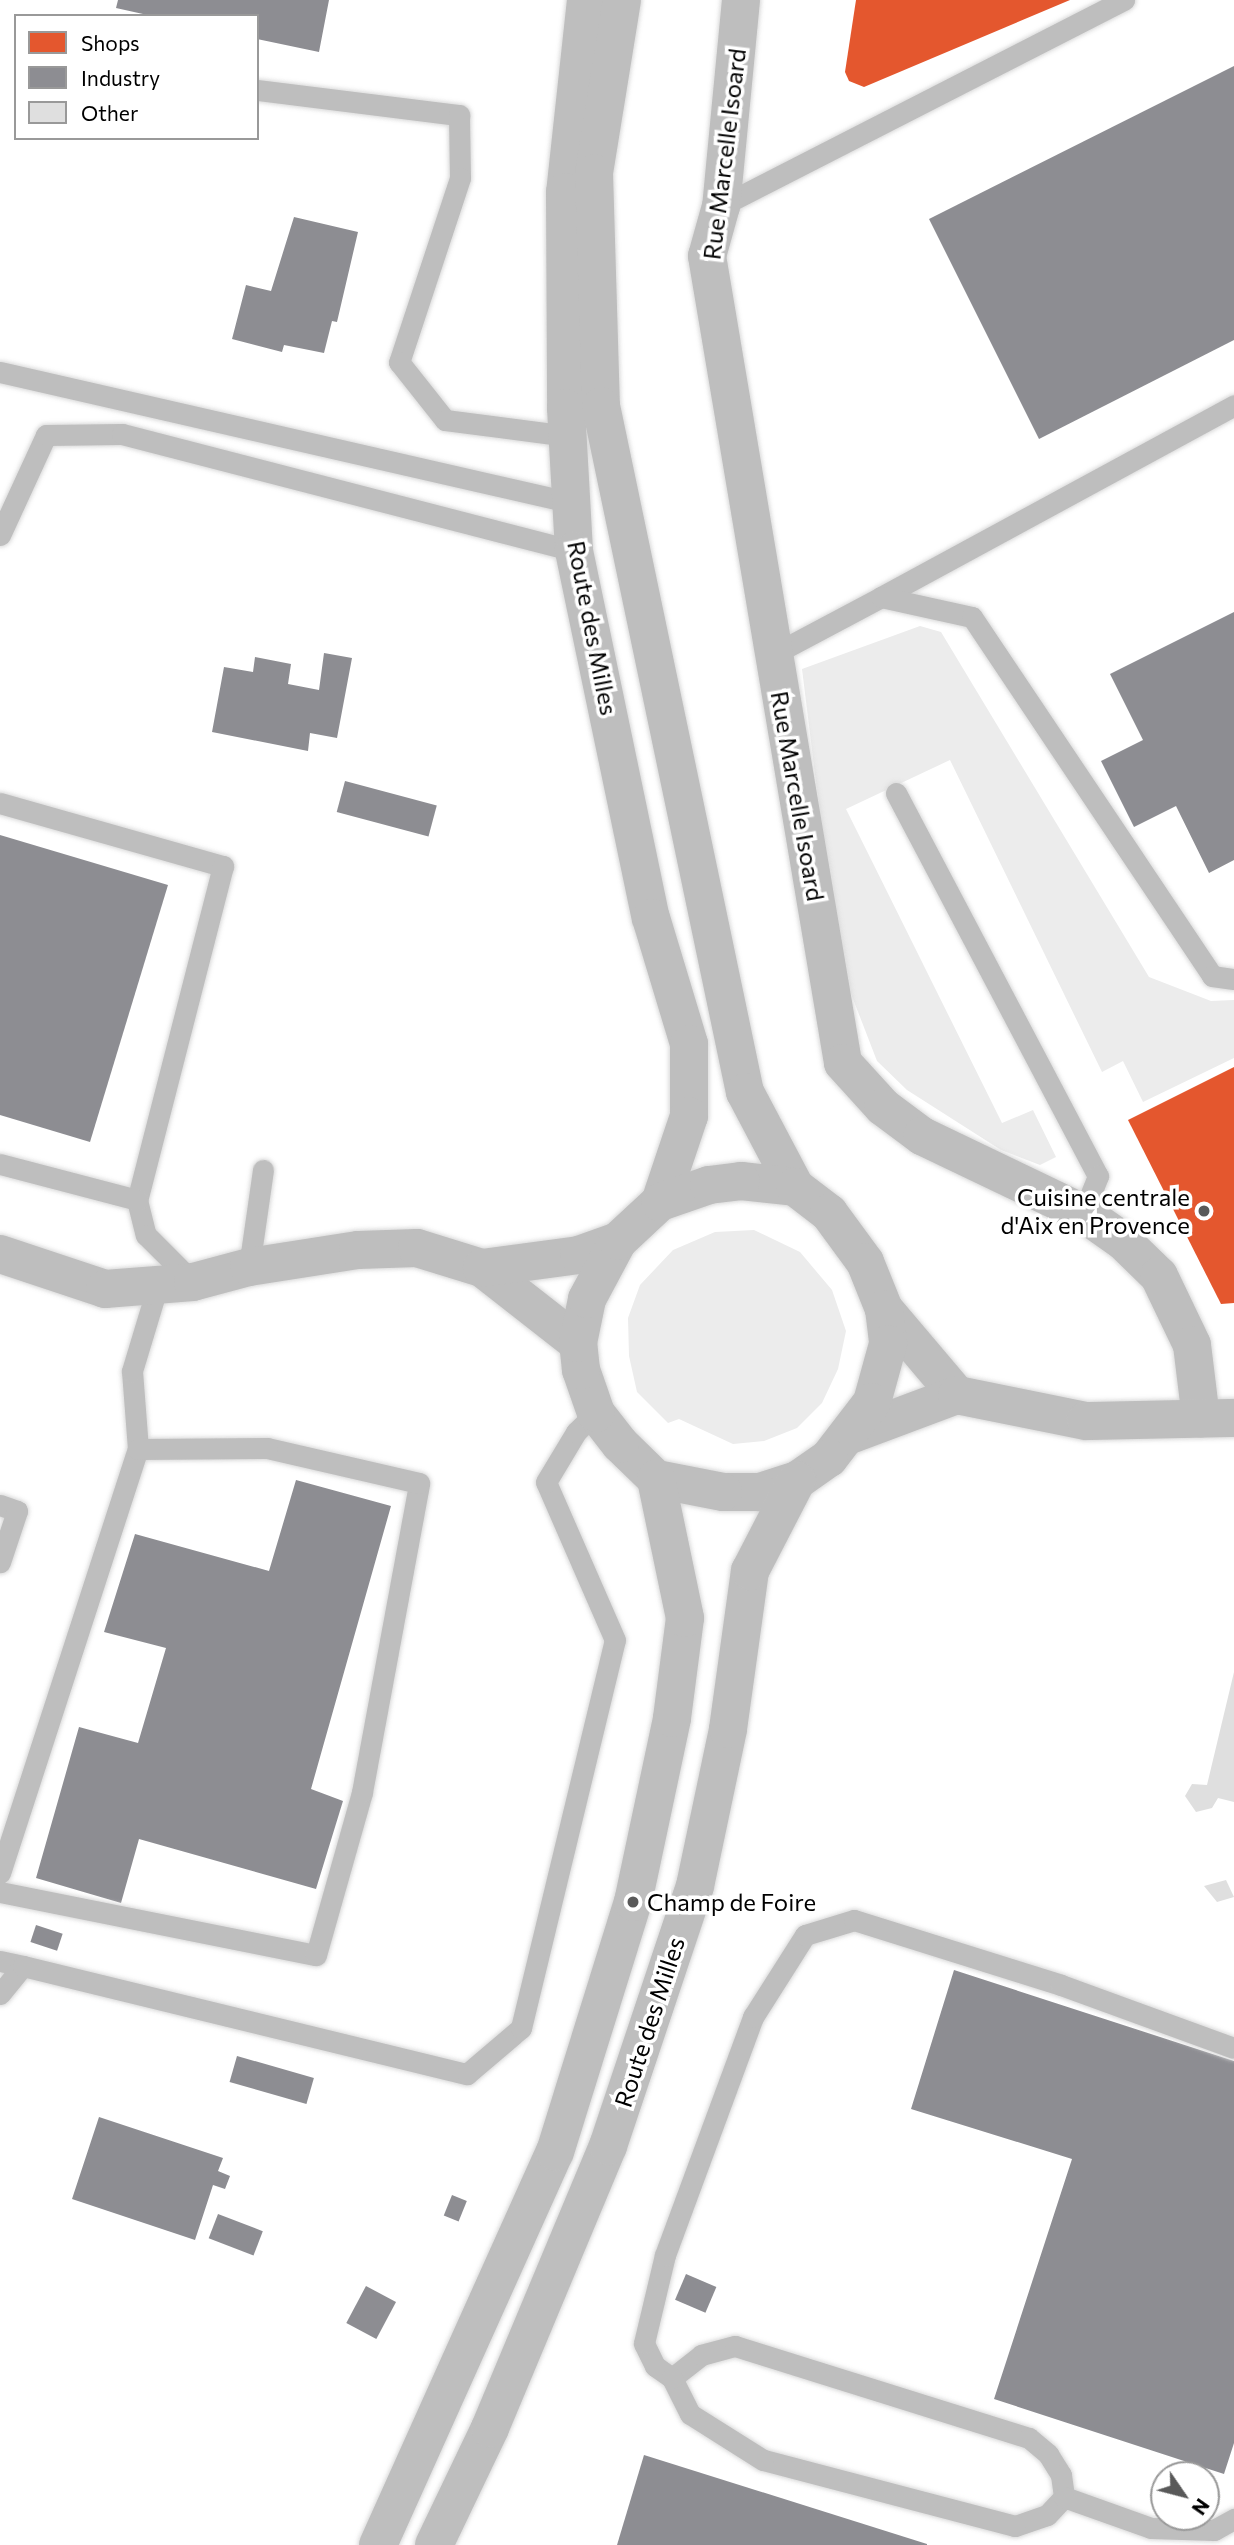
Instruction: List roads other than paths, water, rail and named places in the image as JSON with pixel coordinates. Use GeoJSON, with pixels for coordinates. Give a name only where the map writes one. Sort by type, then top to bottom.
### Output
{"type":"FeatureCollection","features":[{"type":"Feature","properties":{"kind":"main road","name":"Route des Milles"},"geometry":{"type":"LineString","coordinates":[[586,0],[565,192],[568,436],[573,551],[650,918],[689,1044],[689,1116],[673,1197]]}},
{"type":"Feature","properties":{"kind":"main road"},"geometry":{"type":"LineString","coordinates":[[622,0],[594,173],[601,406],[745,1092],[795,1187],[829,1213],[851,1240],[884,1309],[957,1395]]}},
{"type":"Feature","properties":{"kind":"main road","name":"Rue Marcelle Isoard"},"geometry":{"type":"LineString","coordinates":[[741,0],[721,206],[707,256],[843,1063],[883,1107],[922,1136],[1083,1213],[1124,1241],[1159,1276],[1192,1345],[1217,1418]]}},
{"type":"Feature","properties":{"kind":"main road"},"geometry":{"type":"LineString","coordinates":[[482,1268],[579,1255],[618,1241],[673,1197],[741,1181],[795,1187]]}},
{"type":"Feature","properties":{"kind":"main road"},"geometry":{"type":"LineString","coordinates":[[618,1241],[587,1299],[578,1343],[581,1370],[596,1413],[656,1479],[723,1492],[759,1492],[797,1480],[829,1458],[850,1435],[882,1379],[888,1344],[884,1309]]}},
{"type":"Feature","properties":{"kind":"main road"},"geometry":{"type":"LineString","coordinates":[[0,1254],[105,1289],[175,1283],[249,1267],[358,1250],[417,1248],[482,1268],[578,1343]]}},
{"type":"Feature","properties":{"kind":"main road"},"geometry":{"type":"LineString","coordinates":[[850,1435],[957,1395],[1086,1421],[1217,1418]]}},
{"type":"Feature","properties":{"kind":"main road","name":"Route des Milles"},"geometry":{"type":"LineString","coordinates":[[378,2545],[555,2152],[633,1902],[672,1718],[685,1618],[656,1479]]}},
{"type":"Feature","properties":{"kind":"main road","name":"Route des Milles"},"geometry":{"type":"LineString","coordinates":[[434,2545],[490,2428],[608,2146],[695,1886],[728,1729],[750,1571],[797,1480]]}},
{"type":"Feature","properties":{"kind":"lane"},"geometry":{"type":"LineString","coordinates":[[721,206],[1124,0]]}},
{"type":"Feature","properties":{"kind":"lane"},"geometry":{"type":"LineString","coordinates":[[259,90],[459,115],[460,178],[399,362],[445,420],[568,436]]}},
{"type":"Feature","properties":{"kind":"lane"},"geometry":{"type":"LineString","coordinates":[[0,372],[573,503]]}},
{"type":"Feature","properties":{"kind":"lane"},"geometry":{"type":"LineString","coordinates":[[774,654],[1234,405]]}},
{"type":"Feature","properties":{"kind":"lane"},"geometry":{"type":"LineString","coordinates":[[0,535],[46,435],[121,434],[573,551]]}},
{"type":"Feature","properties":{"kind":"lane"},"geometry":{"type":"LineString","coordinates":[[881,597],[972,617],[1212,976],[1234,979]]}},
{"type":"Feature","properties":{"kind":"lane"},"geometry":{"type":"LineString","coordinates":[[897,793],[1098,1176],[1083,1213]]}},
{"type":"Feature","properties":{"kind":"lane"},"geometry":{"type":"LineString","coordinates":[[0,803],[223,866],[137,1200],[146,1235],[175,1283],[132,1371],[138,1449],[0,1873]]}},
{"type":"Feature","properties":{"kind":"lane"},"geometry":{"type":"LineString","coordinates":[[0,1164],[137,1200]]}},
{"type":"Feature","properties":{"kind":"lane"},"geometry":{"type":"LineString","coordinates":[[249,1267],[264,1171]]}},
{"type":"Feature","properties":{"kind":"lane"},"geometry":{"type":"LineString","coordinates":[[0,1961],[467,2074],[521,2028],[615,1640],[546,1482],[576,1432],[596,1413]]}},
{"type":"Feature","properties":{"kind":"lane"},"geometry":{"type":"LineString","coordinates":[[0,1892],[316,1955],[362,1791],[419,1483],[267,1448],[138,1449]]}},
{"type":"Feature","properties":{"kind":"lane"},"geometry":{"type":"LineString","coordinates":[[0,1505],[16,1511],[0,1562]]}},
{"type":"Feature","properties":{"kind":"lane"},"geometry":{"type":"LineString","coordinates":[[1064,2497],[1046,2515],[1015,2526],[763,2460],[690,2414],[672,2378],[655,2365],[644,2343],[665,2255],[753,2017],[805,1935],[854,1920],[1061,1985],[1234,2048]]}},
{"type":"Feature","properties":{"kind":"lane"},"geometry":{"type":"LineString","coordinates":[[0,1994],[23,1966]]}},
{"type":"Feature","properties":{"kind":"lane"},"geometry":{"type":"LineString","coordinates":[[672,2378],[701,2355],[735,2346],[1029,2438],[1048,2454],[1061,2475],[1064,2497]]}},
{"type":"Feature","properties":{"kind":"lane"},"geometry":{"type":"LineString","coordinates":[[1064,2497],[1151,2528],[1214,2530],[1234,2519]]}},
{"type":"Feature","properties":{"kind":"place","name":"Cuisine centrale d'Aix en Provence"},"geometry":{"type":"Point","coordinates":[1204,1211]}},
{"type":"Feature","properties":{"kind":"place","name":"Champ de Foire"},"geometry":{"type":"Point","coordinates":[633,1902]}}]}
